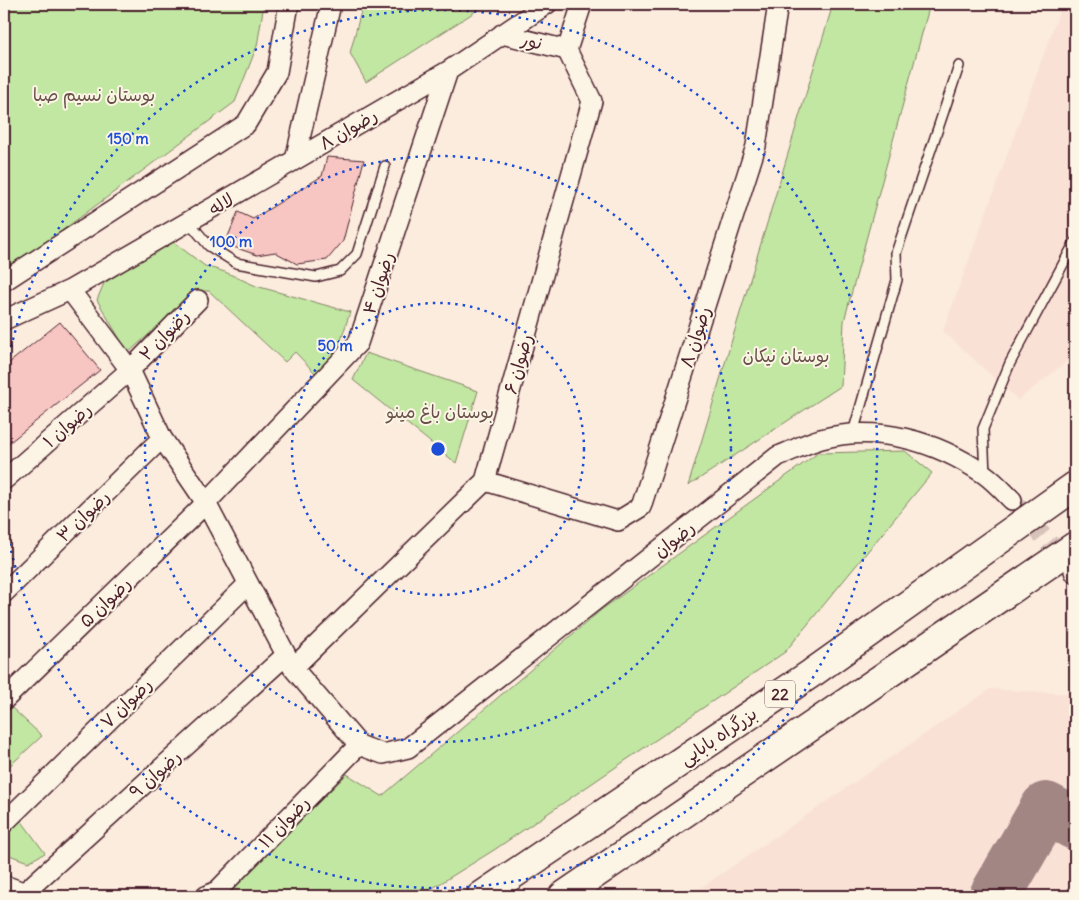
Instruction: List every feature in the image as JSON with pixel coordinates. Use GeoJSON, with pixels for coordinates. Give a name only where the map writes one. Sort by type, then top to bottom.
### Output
{"type":"FeatureCollection","features":[{"type":"Feature","properties":{"kind":"highway","name":"بزرگراه بابایی"},"geometry":{"type":"LineString","coordinates":[[481,896],[812,673],[1075,486]]}},
{"type":"Feature","properties":{"kind":"highway","name":"22"},"geometry":{"type":"LineString","coordinates":[[563,896],[1075,564]]}},
{"type":"Feature","properties":{"kind":"street"},"geometry":{"type":"LineString","coordinates":[[4,281],[246,124],[277,72],[289,4]]}},
{"type":"Feature","properties":{"kind":"street"},"geometry":{"type":"LineString","coordinates":[[294,160],[331,4]]}},
{"type":"Feature","properties":{"kind":"street","name":"نور"},"geometry":{"type":"LineString","coordinates":[[502,34],[547,4]]}},
{"type":"Feature","properties":{"kind":"street","name":"نور"},"geometry":{"type":"LineString","coordinates":[[502,34],[567,50],[582,4]]}},
{"type":"Feature","properties":{"kind":"street","name":"رضوان ۸"},"geometry":{"type":"LineString","coordinates":[[485,481],[618,521],[641,507],[756,146],[778,4]]}},
{"type":"Feature","properties":{"kind":"street","name":"رضوان ۸"},"geometry":{"type":"LineString","coordinates":[[294,160],[448,71],[502,34]]}},
{"type":"Feature","properties":{"kind":"street","name":"رضوان ۶"},"geometry":{"type":"LineString","coordinates":[[485,481],[592,101],[567,50]]}},
{"type":"Feature","properties":{"kind":"street","name":"رضوان ۴"},"geometry":{"type":"LineString","coordinates":[[206,504],[358,343],[448,71]]}},
{"type":"Feature","properties":{"kind":"street","name":"لاله"},"geometry":{"type":"LineString","coordinates":[[4,320],[70,290],[294,160]]}},
{"type":"Feature","properties":{"kind":"street"},"geometry":{"type":"LineString","coordinates":[[70,290],[130,370],[162,438],[206,504],[289,662],[359,745]]}},
{"type":"Feature","properties":{"kind":"street","name":"رضوان ۲"},"geometry":{"type":"LineString","coordinates":[[130,370],[198,300]]}},
{"type":"Feature","properties":{"kind":"street","name":"رضوان ۱"},"geometry":{"type":"LineString","coordinates":[[4,480],[130,370]]}},
{"type":"Feature","properties":{"kind":"street","name":"رضوان"},"geometry":{"type":"LineString","coordinates":[[359,745],[383,754],[408,748],[778,456],[820,439],[853,434],[888,434],[918,442],[956,457],[985,475],[1012,500]]}},
{"type":"Feature","properties":{"kind":"street","name":"رضوان ۳"},"geometry":{"type":"LineString","coordinates":[[4,593],[162,438]]}},
{"type":"Feature","properties":{"kind":"street"},"geometry":{"type":"LineString","coordinates":[[289,662],[485,481]]}},
{"type":"Feature","properties":{"kind":"street","name":"رضوان ۵"},"geometry":{"type":"LineString","coordinates":[[4,700],[206,504]]}},
{"type":"Feature","properties":{"kind":"street","name":"رضوان ۷"},"geometry":{"type":"LineString","coordinates":[[4,823],[248,584]]}},
{"type":"Feature","properties":{"kind":"street","name":"رضوان ۹"},"geometry":{"type":"LineString","coordinates":[[29,895],[289,662]]}},
{"type":"Feature","properties":{"kind":"street","name":"رضوان ۱۱"},"geometry":{"type":"LineString","coordinates":[[206,896],[217,890],[359,745]]}},
{"type":"Feature","properties":{"kind":"street"},"geometry":{"type":"LineString","coordinates":[[4,885],[29,895]]}},
{"type":"Feature","properties":{"kind":"lane"},"geometry":{"type":"LineString","coordinates":[[853,434],[897,280],[896,252],[959,66]]}},
{"type":"Feature","properties":{"kind":"lane"},"geometry":{"type":"LineString","coordinates":[[189,222],[209,246],[236,262],[316,277],[340,271],[358,254],[385,166]]}},
{"type":"Feature","properties":{"kind":"lane"},"geometry":{"type":"LineString","coordinates":[[985,475],[983,429],[1010,363],[1075,242]]}},
{"type":"Feature","properties":{"kind":"shaded area"},"geometry":{"type":"Polygon","coordinates":[[[1062,4],[1075,4],[1075,355],[1018,400],[943,331],[1062,4]]]}},
{"type":"Feature","properties":{"kind":"shaded area"},"geometry":{"type":"Polygon","coordinates":[[[990,689],[1075,694],[1075,896],[689,896],[990,689]]]}},
{"type":"Feature","properties":{"kind":"green space","name":"بوستان نسیم صبا"},"geometry":{"type":"Polygon","coordinates":[[[4,4],[264,4],[257,46],[235,102],[4,274],[4,4]]]}},
{"type":"Feature","properties":{"kind":"green space"},"geometry":{"type":"Polygon","coordinates":[[[363,4],[487,4],[366,82],[350,53],[363,4]]]}},
{"type":"Feature","properties":{"kind":"green space","name":"بوستان نیکان"},"geometry":{"type":"Polygon","coordinates":[[[833,4],[930,4],[844,321],[841,386],[688,486],[833,4]]]}},
{"type":"Feature","properties":{"kind":"green space"},"geometry":{"type":"Polygon","coordinates":[[[172,241],[205,266],[225,272],[256,286],[350,312],[337,353],[317,375],[295,352],[285,362],[209,291],[197,291],[128,353],[97,300],[104,283],[172,241]]]}},
{"type":"Feature","properties":{"kind":"green space","name":"بوستان باغ مینو"},"geometry":{"type":"Polygon","coordinates":[[[366,353],[478,391],[456,463],[353,380],[366,353]]]}},
{"type":"Feature","properties":{"kind":"green space"},"geometry":{"type":"Polygon","coordinates":[[[905,451],[932,473],[785,652],[494,850],[420,896],[225,896],[347,774],[382,796],[601,610],[818,453],[905,451]]]}},
{"type":"Feature","properties":{"kind":"green space"},"geometry":{"type":"Polygon","coordinates":[[[12,708],[42,736],[4,771],[4,716],[12,708]]]}},
{"type":"Feature","properties":{"kind":"green space"},"geometry":{"type":"Polygon","coordinates":[[[4,797],[45,853],[28,862],[4,853],[4,797]]]}},
{"type":"Feature","properties":{"kind":"building"},"geometry":{"type":"Polygon","coordinates":[[[327,157],[364,160],[343,241],[327,260],[297,264],[275,252],[257,255],[225,244],[238,212],[253,219],[322,176],[327,157]]]}},
{"type":"Feature","properties":{"kind":"building"},"geometry":{"type":"Polygon","coordinates":[[[60,322],[100,370],[5,446],[4,367],[60,322]]]}},
{"type":"Feature","properties":{"kind":"taxiway"},"geometry":{"type":"LineString","coordinates":[[995,896],[1046,808],[1075,824]]}},
{"type":"Feature","properties":{"kind":"tunnel"},"geometry":{"type":"LineString","coordinates":[[1012,500],[1068,565]]}}]}
